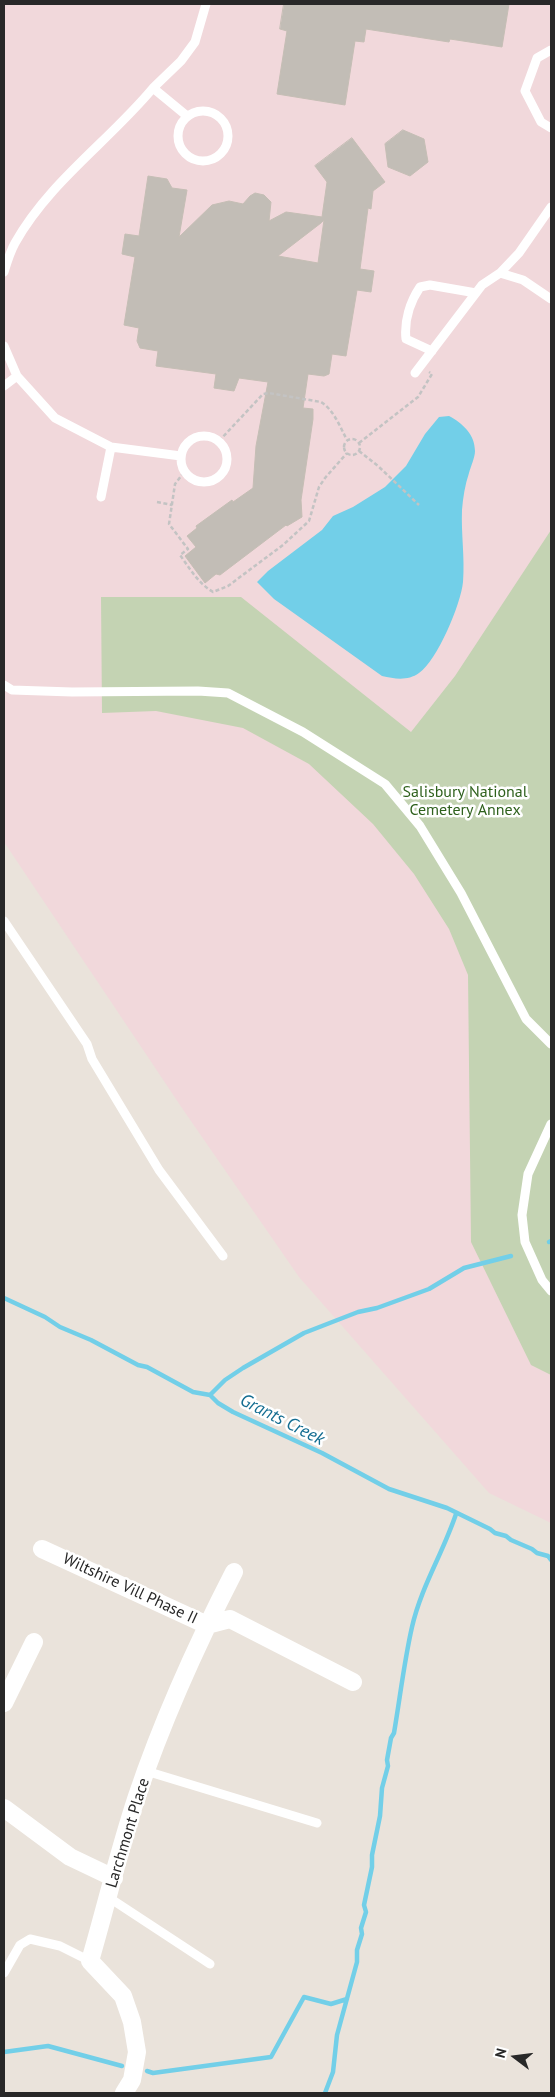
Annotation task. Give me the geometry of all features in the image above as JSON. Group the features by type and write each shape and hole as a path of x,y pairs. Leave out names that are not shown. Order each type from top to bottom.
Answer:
{"street":[{"name":"Wiltshire Vill Phase II","path":"42,1549 207,1625 230,1619 352,1682"},
{"name":"Larchmont Place","path":"90,1961 137,1796 146,1771 172,1704 207,1625 234,1572"},
{"path":"4,1703 34,1642"},
{"path":"4,1808 70,1857 114,1878"},
{"path":"90,1961 123,1996 132,2022 137,2052 132,2080 124,2093"}],"lane":[{"path":"4,272 14,244 42,202 134,111 153,88 181,61 195,42 206,4"},
{"path":"551,50 537,58 525,91 541,122 551,128"},
{"path":"153,88 187,116"},
{"path":"202,111 210,112 223,121 228,137 227,145 217,158 200,162 185,155 180,148 177,139 178,130 187,116 202,111"},
{"path":"418,370 482,285 500,273 518,253 551,207"},
{"path":"500,273 523,280 551,299"},
{"path":"432,351 406,339 405,330 412,299 420,287 430,285 476,293"},
{"path":"4,346 17,376 55,418 111,447 181,456"},
{"path":"4,386 17,376"},
{"path":"208,436 219,441 226,450 228,457 224,472 219,478 204,483 196,482 184,472 181,456 187,443 194,438 208,436"},
{"path":"102,496 111,447"},
{"path":"4,685 12,690 198,691 228,693 303,732 385,784 420,826 461,893 526,1019 551,1044"},
{"path":"4,921 87,1044 92,1059 160,1170 223,1256"},
{"path":"551,1124 528,1174 522,1215 525,1242 542,1280 551,1291"},
{"path":"146,1771 317,1823"},
{"path":"108,1897 210,1964"},
{"path":"4,1973 20,1945 30,1939 60,1946 90,1961"}],"path":[{"path":"359,443 418,397 432,374 418,370"},
{"path":"219,441 263,394 269,393 321,402 326,405 333,413 347,440"},
{"path":"347,440 355,440 359,443"},
{"path":"347,440 344,447 347,453"},
{"path":"359,443 359,451"},
{"path":"347,453 355,454 359,451"},
{"path":"359,451 378,466 418,505"},
{"path":"184,472 175,484 169,524 188,549 180,556 205,587 213,592 228,586 283,545 309,521 319,488 325,478 347,453"},
{"path":"157,502 172,505"}],"shaded area":[{"path":"4,4 551,4 551,1523 489,1493 299,1277 184,1111 4,842"}],"green space":[{"name":"Salisbury National Cemetery Annex","path":"551,530 551,1375 531,1365 471,1242 468,975 449,929 414,874 373,824 309,764 243,728 156,711 102,713 101,597 241,597 411,732 455,676"}],"water":[{"path":"449,416 459,422 470,434 475,451 462,505 463,582 458,604 440,645 426,667 415,676 406,678 382,676 274,599 257,582 268,571 322,530 333,516 353,507 385,487 406,466 425,434 439,417"}],"building":[{"path":"284,4 509,4 502,47 450,39 449,42 366,29 364,42 355,41 345,105 277,94 287,31 280,29"},
{"path":"403,130 424,139 428,162 410,176 388,167 385,144"},
{"path":"352,138 385,182 373,191 371,209 368,208 360,269 374,271 371,292 357,290 346,356 332,354 329,374 324,376 308,374 303,408 313,409 313,419 301,500 302,517 286,525 220,575 216,574 205,583 185,556 196,547 187,536 197,528 196,526 232,500 233,502 253,488 256,446 268,382 239,378 234,391 214,388 216,374 156,366 158,351 140,348 137,341 139,328 124,325 135,257 122,254 125,234 139,236 148,176 167,179 172,188 187,190 179,237 212,205 229,201 243,204 255,193 264,195 271,202 269,221 286,212 322,217 327,182 315,166","holes":["324,220 318,263 278,256"]}],"waterway":[{"path":"210,1395 225,1380 243,1368 304,1333 358,1312 377,1308 429,1289 464,1268 511,1256"},
{"name":"Grants Creek","path":"4,1298 138,1365 147,1367 193,1392 210,1395 218,1403 233,1412 322,1453 389,1489 447,1508 537,1553 548,1556 551,1560"},
{"path":"325,2093 333,2072 337,2035 357,1962 357,1950 366,1912 364,1905 380,1816 382,1788 388,1766 387,1760 391,1738 394,1733 412,1627 426,1584 456,1514"},
{"path":"147,2071 153,2073 271,2057 304,1997 331,2004 347,1999"},
{"path":"4,2052 48,2046 122,2066"}]}
